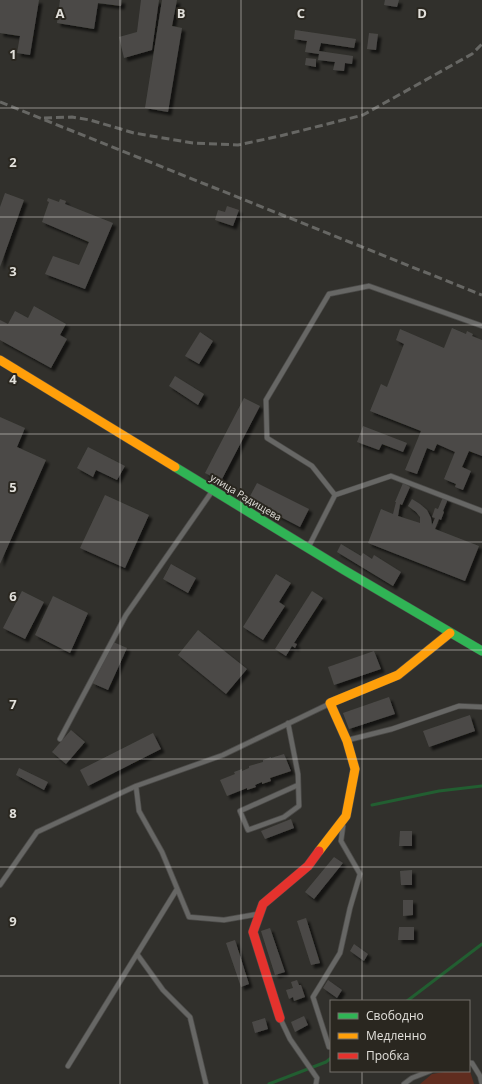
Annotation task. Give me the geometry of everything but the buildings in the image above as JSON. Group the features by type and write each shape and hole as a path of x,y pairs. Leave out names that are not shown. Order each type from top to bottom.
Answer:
{"street":[{"name":"улица Радищева","path":"0,360 80,407 308,548 482,651"},
{"path":"280,1018 253,932 263,904 308,866 346,816 355,769 347,741 330,703 398,675 450,633"}],"lane":[{"path":"335,495 312,466 267,438 266,400 329,294 369,286 482,326"},
{"path":"308,548 335,495 391,476 482,511"},
{"path":"60,739 126,614 213,490"},
{"path":"0,885 37,832 136,786 223,755 330,703"},
{"path":"347,741 392,729 459,706 482,707"},
{"path":"288,724 298,774 299,806 284,817 248,830 240,811 298,785"},
{"path":"136,786 139,811 162,852 189,917 224,920 260,914"},
{"path":"329,1048 313,997 340,953 350,908 360,874 341,841 343,820"},
{"path":"68,1066 177,888"},
{"path":"137,954 164,990 190,1017 206,1084"},
{"path":"280,1018 290,1039 317,1078 316,1084"},
{"path":"470,1063 472,1063 480,1076 482,1084"},
{"path":"404,1084 412,1078 427,1072"}],"shaded area":[{"path":"470,1071 474,1084 420,1084 432,1074"}],"waterway":[{"path":"372,805 439,791 482,786"},
{"path":"408,1000 482,944"},
{"path":"269,1084 326,1062 330,1059"}],"railway":[{"path":"44,118 72,117 90,120 134,133 193,143 238,145 363,115 472,54 482,44"},
{"path":"0,102 482,295"}],"traffic: fast":[{"path":"175,467 344,570 482,651"}],"traffic: slow":[{"path":"0,360 175,467"},
{"path":"319,851 346,816 355,769 347,741 330,703 398,675 450,633"}],"traffic: jam":[{"path":"280,1018 253,932 263,904 308,866 319,851"}]}
